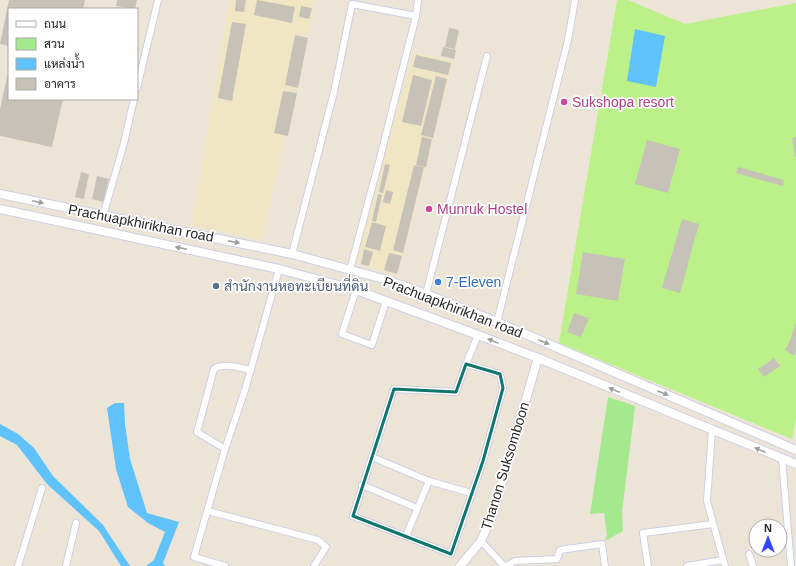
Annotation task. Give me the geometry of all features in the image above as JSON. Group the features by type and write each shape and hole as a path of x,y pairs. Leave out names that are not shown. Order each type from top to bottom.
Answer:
{"main road":[{"name":"Prachuapkhirikhan road","path":"0,194 292,254 350,270 426,294 497,322 796,450"},
{"name":"Prachuapkhirikhan road","path":"0,209 279,269 356,290 538,358 796,464"},
{"name":"Thanon Suksomboon","path":"460,566 481,541 492,516 538,358"}],"street":[{"path":"138,84 158,0"},
{"path":"350,270 416,16 418,0"},
{"path":"497,322 568,40 575,0"},
{"path":"292,254 334,92 352,4 416,16"},
{"path":"426,294 488,56"},
{"path":"103,216 124,143 134,100"},
{"path":"224,566 194,558 251,370 279,269"},
{"path":"356,290 342,334 372,345 386,301"},
{"path":"466,364 500,374 503,388 483,461 451,554 353,516 394,389 456,392 466,364 478,335"},
{"path":"226,449 197,432 214,369 219,366 225,366 251,370"},
{"path":"687,566 724,563 707,501 712,430"},
{"path":"372,458 429,481 471,493"},
{"path":"782,459 791,566"},
{"path":"406,536 429,481"},
{"path":"362,485 417,508"},
{"path":"18,566 42,488"},
{"path":"208,511 318,540 326,547 314,566"},
{"path":"66,566 76,523"},
{"path":"648,566 643,533 713,524"},
{"path":"481,541 506,566 515,561 557,559"},
{"path":"558,566 557,559 560,550 602,544 605,566"}],"highlighted area":[{"path":"466,364 500,374 503,388 483,461 451,554 353,516 394,389 456,392"}],"shaded area":[{"path":"229,0 315,0 262,240 192,225"},
{"path":"413,52 453,61 397,276 356,262"}],"green space":[{"path":"617,0 628,0 685,24 796,3 796,419 792,439 559,343"},
{"path":"608,397 635,406 622,512 623,531 605,541 607,535 604,513 590,514"}],"water":[{"path":"635,29 665,36 656,87 627,81"},
{"path":"115,403 124,403 125,424 130,459 147,513 179,522 163,563 165,566 146,566 154,560 165,532 148,523 128,507 116,469 107,408"},
{"path":"0,424 18,434 34,448 53,476 103,525 130,566 121,566 99,531 47,484 17,445 0,436"}],"building":[{"path":"9,0 85,0 83,8 8,8 8,46 0,44"},
{"path":"117,0 137,0 135,8 116,6"},
{"path":"236,0 246,0 244,12 235,11"},
{"path":"257,0 295,7 292,23 254,15"},
{"path":"301,6 312,8 309,19 299,17"},
{"path":"232,22 246,24 232,101 218,98"},
{"path":"449,28 459,30 455,49 445,47"},
{"path":"295,35 308,38 298,88 285,85"},
{"path":"443,47 456,50 454,59 441,56"},
{"path":"416,55 451,63 448,75 413,67"},
{"path":"8,72 8,100 63,100 52,147 0,136 0,109"},
{"path":"413,75 432,80 421,126 402,122"},
{"path":"436,76 447,79 433,138 421,135"},
{"path":"283,91 297,93 288,136 274,133"},
{"path":"422,137 432,139 426,167 416,165"},
{"path":"796,137 796,157 795,157 792,138"},
{"path":"647,140 680,149 668,193 635,184"},
{"path":"385,164 390,165 383,193 379,192"},
{"path":"414,165 424,167 403,253 393,250"},
{"path":"738,167 784,180 783,186 736,173"},
{"path":"81,172 89,174 84,199 75,197"},
{"path":"97,176 109,179 103,202 92,199"},
{"path":"386,190 393,192 390,204 383,202"},
{"path":"378,194 382,195 376,222 372,221"},
{"path":"682,219 699,224 680,293 662,288"},
{"path":"372,222 386,226 380,251 365,247"},
{"path":"364,249 373,252 369,266 361,264"},
{"path":"583,252 625,259 618,301 576,294"},
{"path":"389,253 402,256 397,274 384,270"},
{"path":"574,313 589,318 581,337 567,332"},
{"path":"796,322 796,352 794,356 785,350"},
{"path":"774,358 780,366 764,377 758,369"}],"place":[{"name":"Sukshopa resort","path":"564,102"},
{"name":"Munruk Hostel","path":"429,209"},
{"name":"7-Eleven","path":"438,282"},
{"name":"สำนักงานหอทะเบียนที่ดิน","path":"216,286"}]}
